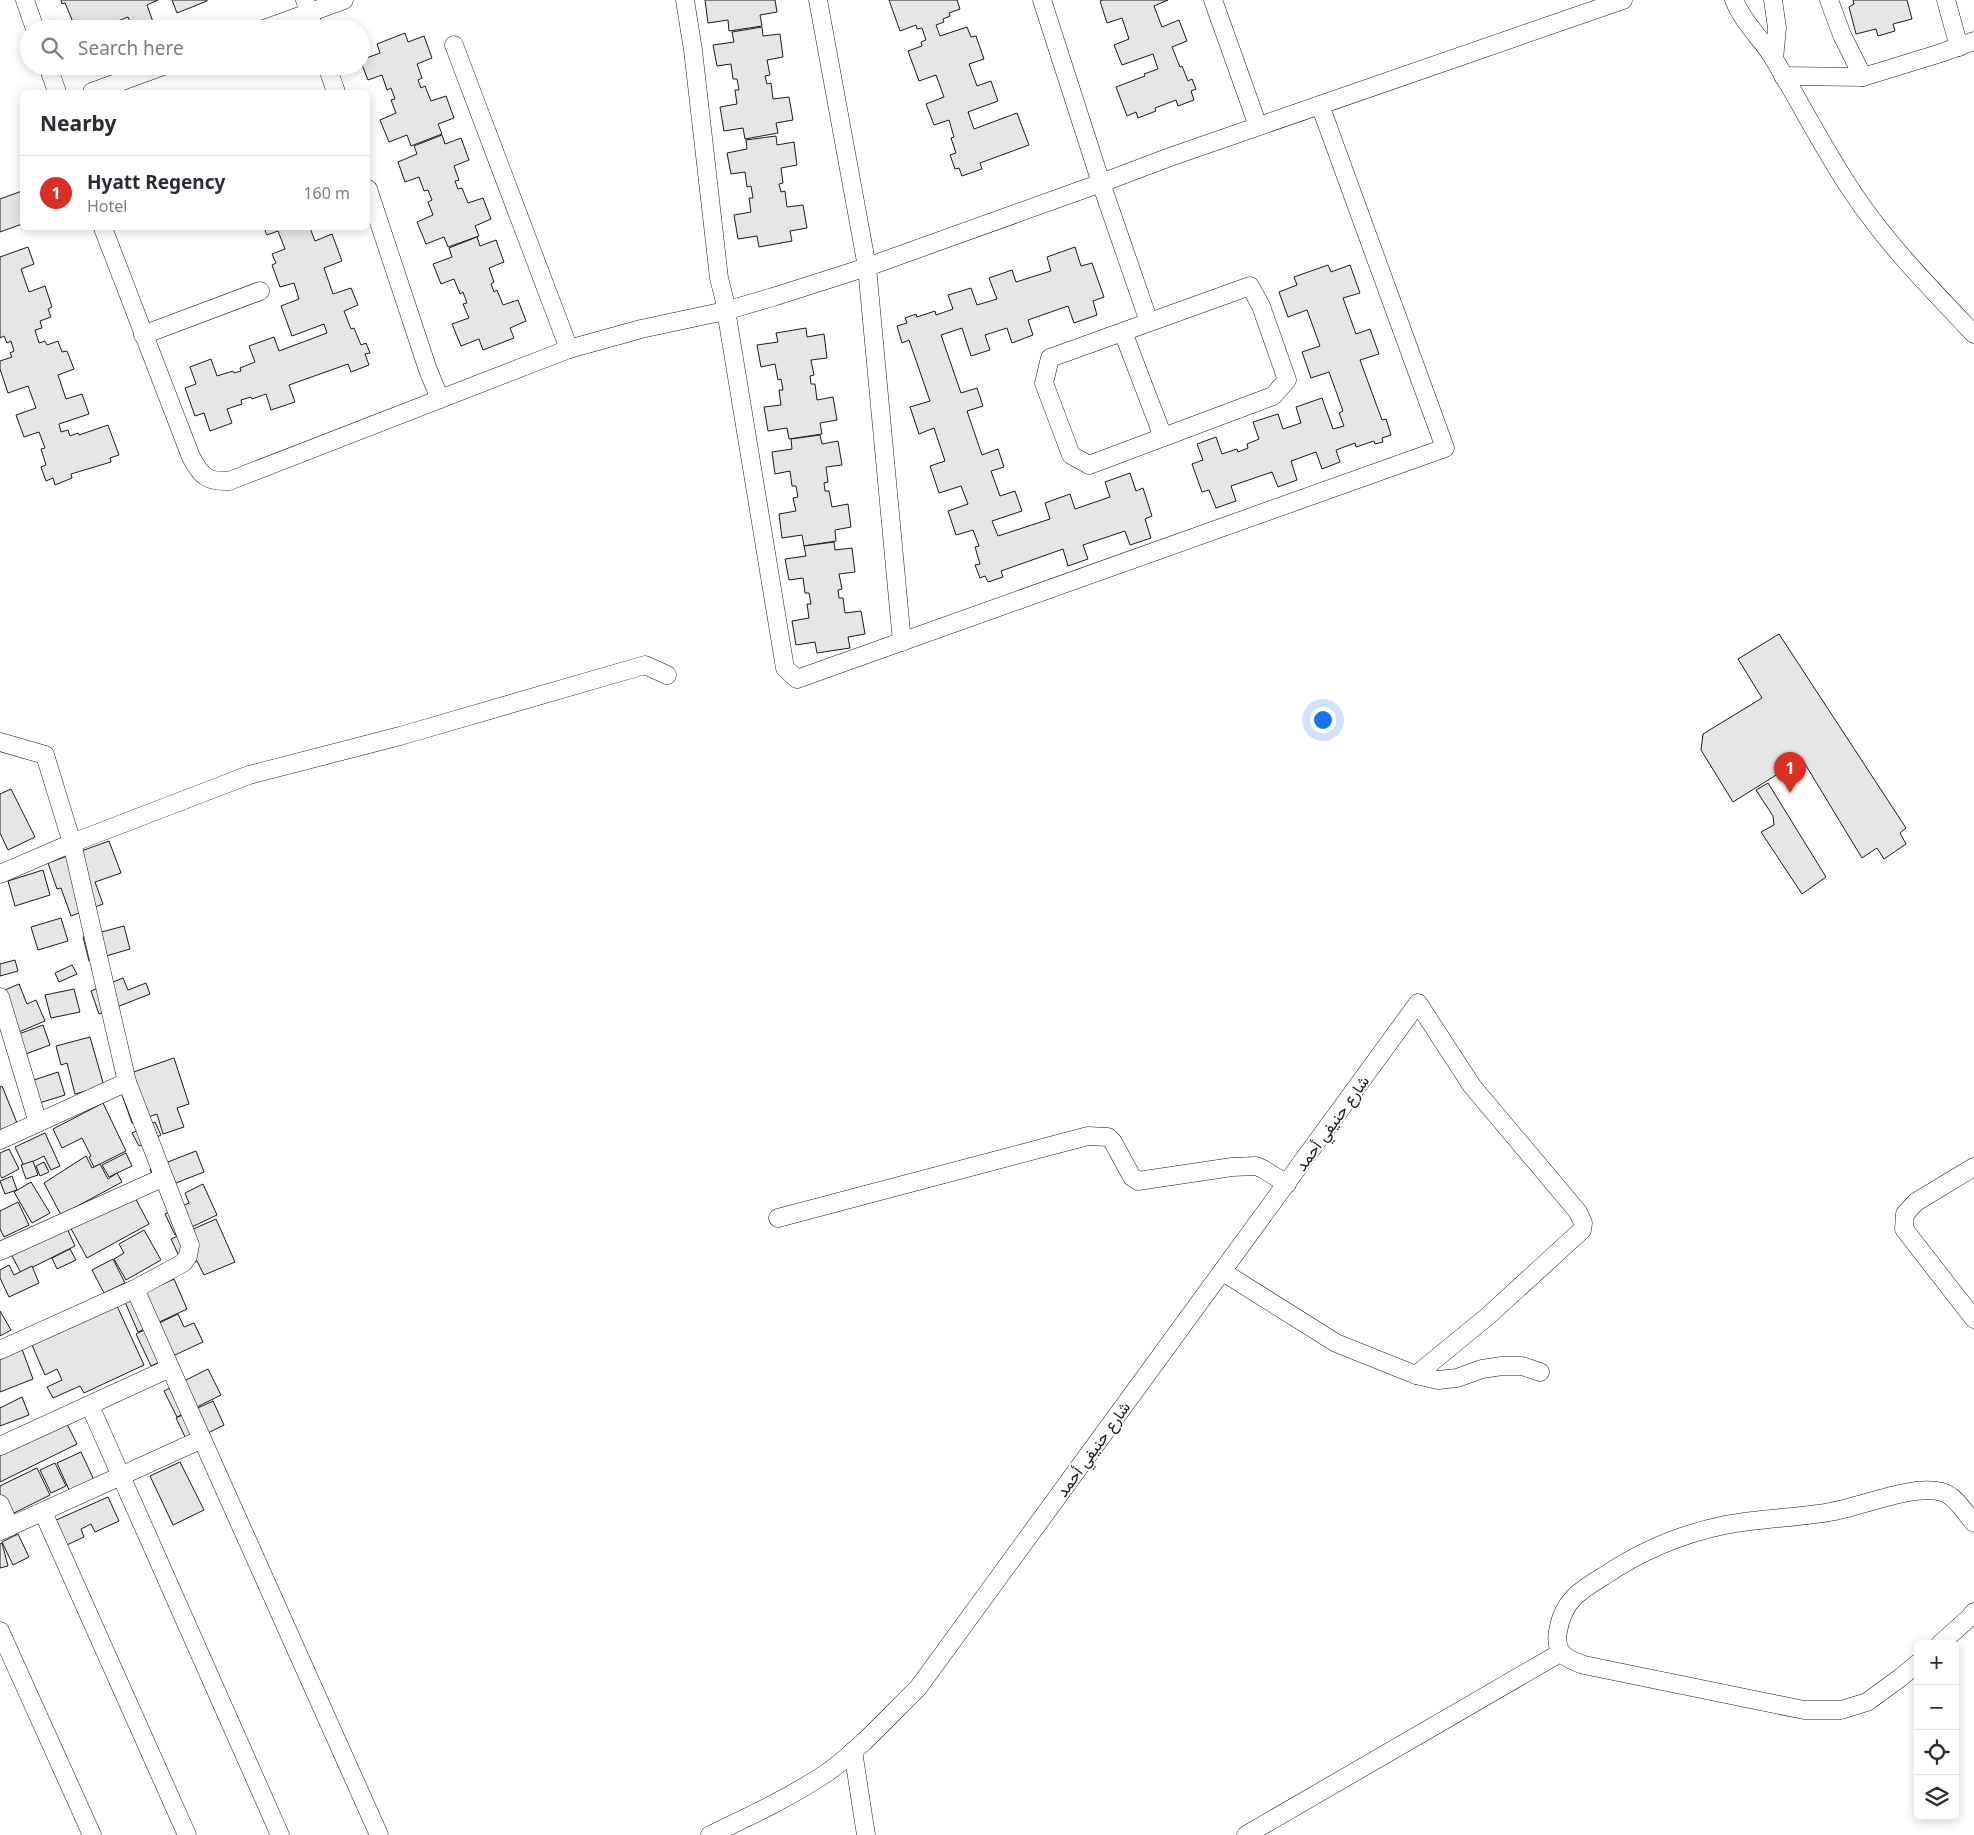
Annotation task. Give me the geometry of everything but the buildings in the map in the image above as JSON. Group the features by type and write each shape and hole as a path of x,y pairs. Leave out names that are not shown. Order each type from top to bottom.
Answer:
{"street":[{"path":"25,0 32,20"},
{"path":"291,20 344,0"},
{"path":"685,0 693,50 718,278 784,668 797,679 1445,448 1320,105"},
{"path":"818,0 867,267 902,642"},
{"path":"1042,0 1101,184 1149,322"},
{"path":"1213,0 1258,126"},
{"path":"104,230 191,457 198,470 207,478 217,482 229,481 569,349 641,329 725,311 867,267 1258,126 1623,0"},
{"path":"1734,0 1740,14 1774,59 1830,157 1874,223 1974,334"},
{"path":"1773,0 1776,28 1774,59"},
{"path":"1829,0 1842,35 1863,77"},
{"path":"1783,76 1863,77 1967,44 1946,0"},
{"path":"454,46 569,349"},
{"path":"51,75 56,90"},
{"path":"97,90 138,75"},
{"path":"330,75 335,90"},
{"path":"370,195 428,370 440,399"},
{"path":"1250,286 1261,306 1287,380 1273,396 1089,465 1071,455 1044,383 1050,358 1149,322 1250,286"},
{"path":"143,335 260,291"},
{"path":"1123,332 1163,437"},
{"path":"0,874 72,843 249,774 400,736 645,665 667,675"},
{"path":"0,742 45,755 72,843 127,1082 162,1178 190,1245 188,1256 183,1263 135,1289 0,1350"},
{"path":"0,996 4,1028 38,1123"},
{"name":"شارع حنيفي أحمد","path":"710,1835 771,1805 828,1772 853,1751 918,1688 1418,1003 1472,1086 1578,1212 1583,1224 1582,1230 1495,1309 1416,1375"},
{"path":"0,1140 127,1082"},
{"path":"778,1218 1093,1136 1108,1137 1113,1142 1132,1178 1138,1181 1232,1167 1256,1166 1264,1168 1287,1184"},
{"path":"1974,1167 1916,1202 1905,1214 1904,1229 1974,1319"},
{"path":"0,1251 162,1178"},
{"path":"1223,1272 1336,1343 1416,1375 1438,1380 1457,1378 1482,1369 1502,1366 1522,1366 1540,1372"},
{"path":"135,1289 379,1835"},
{"path":"0,1446 170,1368"},
{"path":"90,1406 280,1835"},
{"path":"0,1504 5,1529 202,1439"},
{"path":"1914,1666 1867,1702 1841,1710 1804,1710 1570,1661 1560,1653 1556,1639 1565,1608 1578,1592 1632,1557 1679,1537 1726,1525 1831,1512 1905,1493 1928,1491 1949,1494 1974,1523"},
{"path":"43,1512 187,1835"},
{"path":"1944,1640 1974,1612"},
{"path":"0,1631 92,1835"},
{"path":"1246,1835 1560,1653"},
{"path":"853,1751 866,1835"}],"place":[{"name":"Hyatt Regency","path":"1790,793"}]}
